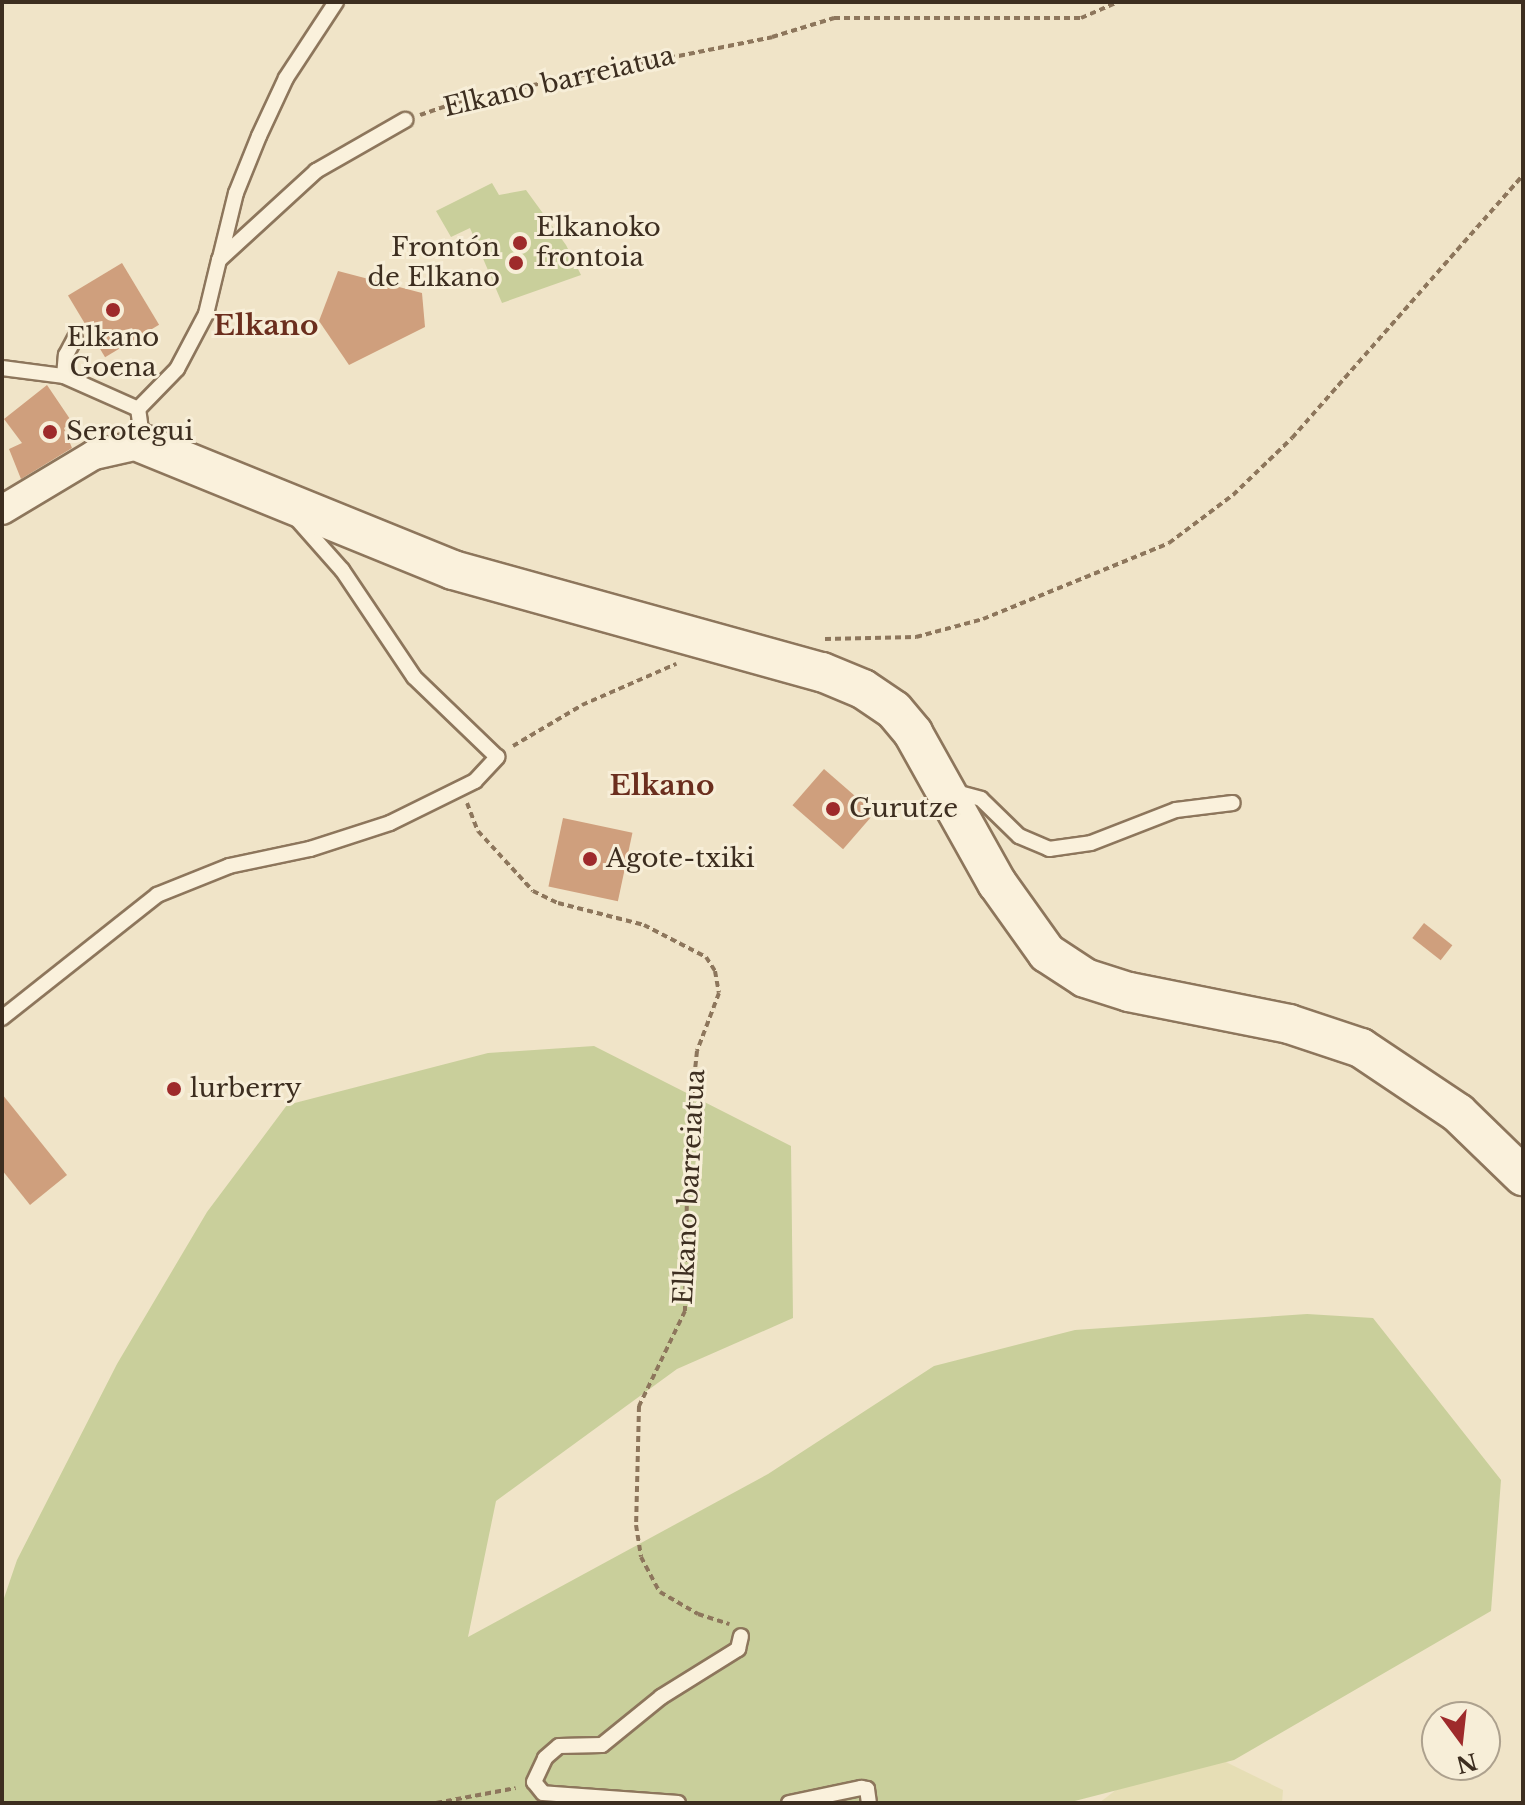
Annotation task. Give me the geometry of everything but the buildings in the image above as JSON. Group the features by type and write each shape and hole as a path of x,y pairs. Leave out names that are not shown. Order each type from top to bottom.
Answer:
{"street":[{"path":"2,510 140,426 276,498 453,570 822,672 863,689 894,710 913,733 1017,915 1059,961 1085,978 1129,992 1289,1024 1361,1048 1417,1080 1458,1113 1523,1176"}],"lane":[{"path":"2,368 64,376 140,426 177,369 206,314 236,193 266,121 286,78 336,2"},
{"path":"219,260 316,171 405,120"},
{"path":"64,376 66,355 75,338"},
{"path":"2,1018 127,913 170,888 229,866 359,834 462,789 497,757 414,677 342,570 276,498"},
{"path":"948,791 981,799 1019,836 1049,849 1091,843 1176,810 1233,803"},
{"path":"678,1803 543,1793 535,1777 545,1758 559,1746 602,1745 661,1697 738,1649 741,1636"},
{"path":"789,1803 861,1788 867,1789 869,1803"}],"path":[{"name":"Elkano barreiatua","path":"405,120 473,97 772,37 834,18 970,14 1070,18 1118,2"},
{"path":"819,639 916,637 983,619 1169,543 1233,495 1292,438 1523,175"},
{"path":"497,757 582,705 687,659"},
{"name":"Elkano barreiatua","path":"462,789 478,831 527,886 558,903 644,925 706,957 715,971 719,993 697,1051 688,1136 685,1311 639,1406 636,1525 641,1557 660,1592 698,1614 737,1628 741,1636"},
{"path":"436,1803 507,1793 535,1777"}],"shaded area":[{"path":"1181,1740 1283,1790 1282,1803 1099,1803"}],"green space":[{"name":"Elkanoko frontoia","path":"492,183 499,195 526,190 566,245 581,275 502,303 470,228 451,237 436,211"},
{"path":"594,1046 791,1146 793,1318 677,1369 496,1501 468,1637 768,1474 934,1366 1075,1330 1307,1314 1373,1318 1501,1480 1491,1611 1234,1760 1067,1803 2,1803 2,1604 17,1560 117,1364 207,1212 287,1105 488,1053"}],"place":[{"name":"Elkanoko frontoia","path":"520,243"},
{"name":"Frontón de Elkano","path":"516,263"},
{"name":"Elkano Goena","path":"113,310"},
{"name":"Serotegui","path":"50,432"},
{"name":"Gurutze","path":"833,809"},
{"name":"Agote-txiki","path":"590,859"},
{"name":"lurberry","path":"174,1089"}],"district":[{"name":"Elkano","path":"266,326"},
{"name":"Elkano","path":"662,786"}]}
